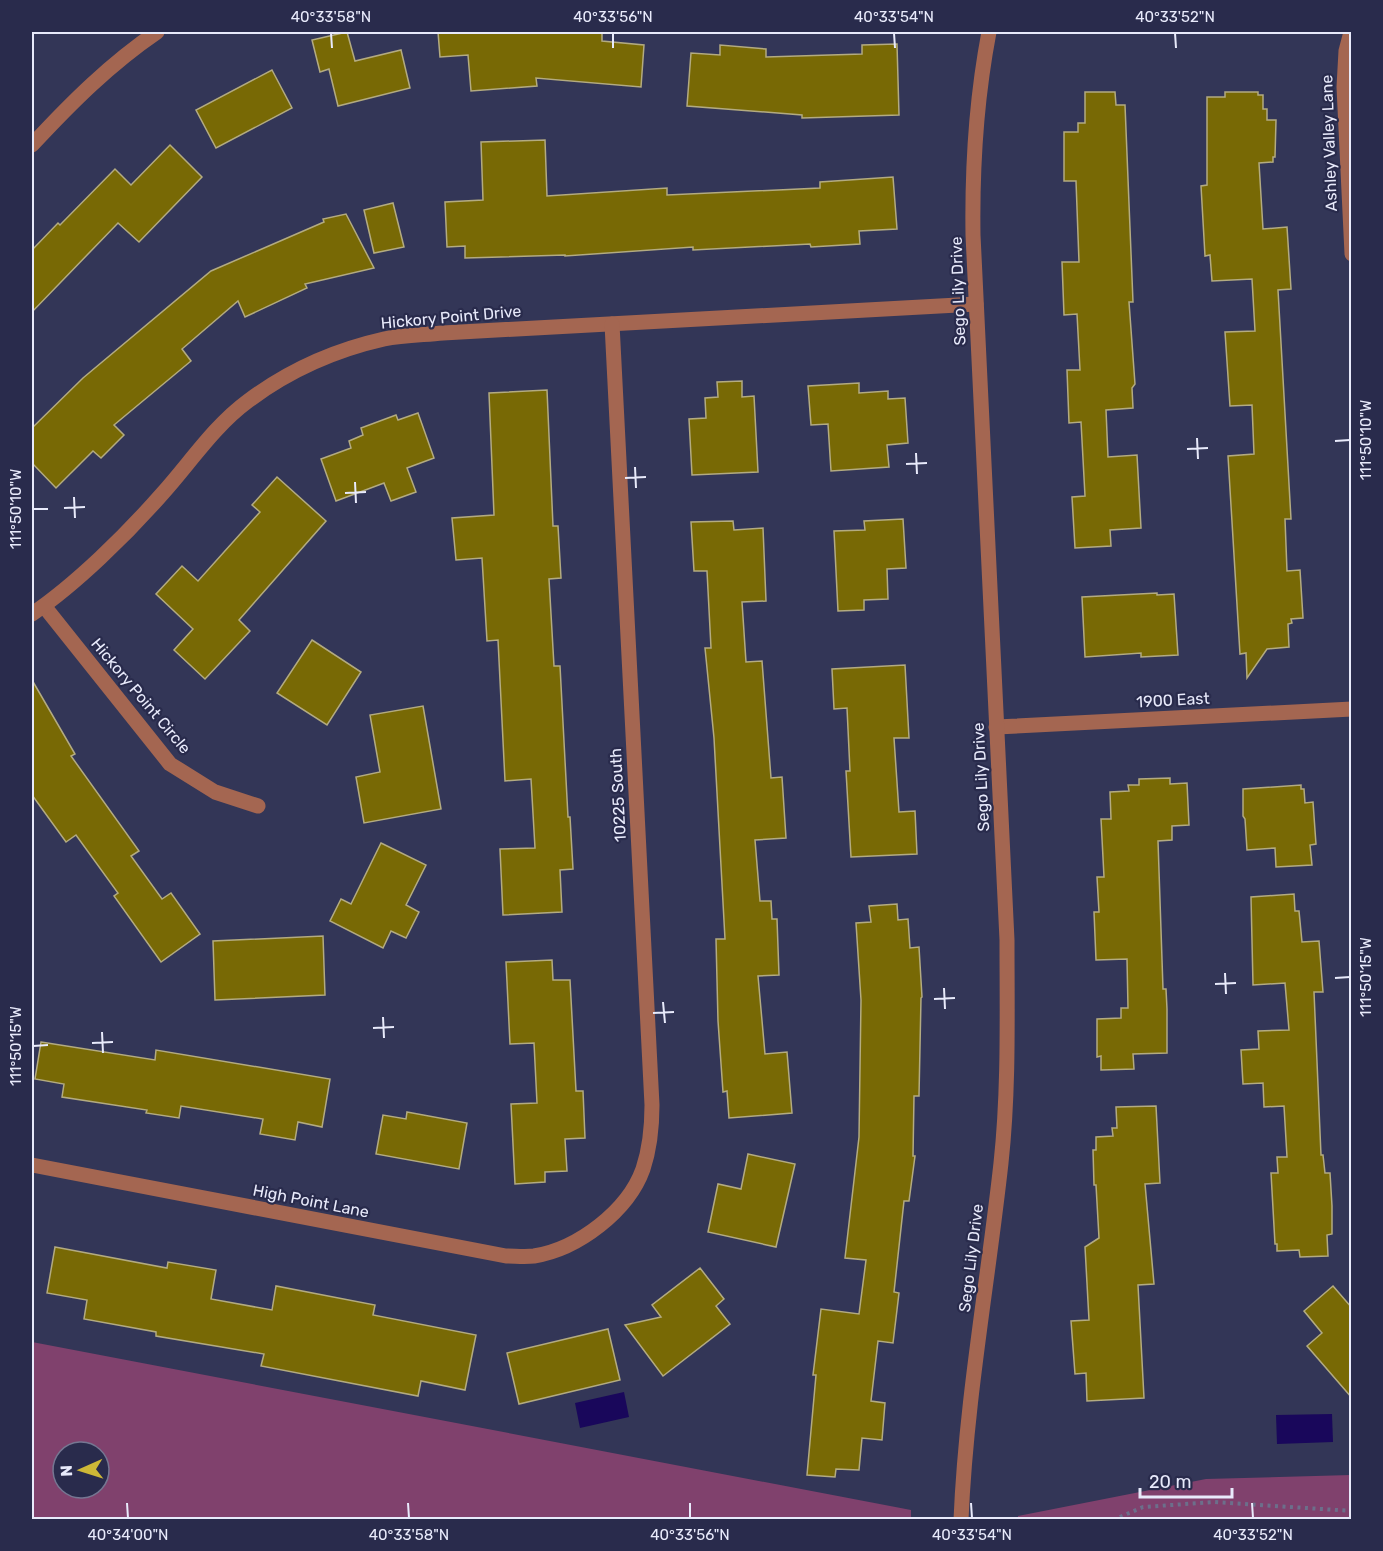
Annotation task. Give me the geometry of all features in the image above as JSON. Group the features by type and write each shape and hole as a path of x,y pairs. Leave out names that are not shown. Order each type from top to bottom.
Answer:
{"street":[{"path":"32,145 79,95 128,51 158,32"},
{"name":"Sego Lily Drive","path":"961,1520 972,1380 1001,1161 1007,1051 1007,940 976,304 972,168 978,101 989,32"},
{"name":"Ashley Valley Lane","path":"1351,32 1346,51 1344,87 1352,254"},
{"name":"Hickory Point Drive","path":"38,610 106,552 161,495 212,434 247,402 287,376 333,354 385,339 443,333 976,304"},
{"name":"10225 South","path":"582,1238 606,1221 619,1206 642,1171 651,1139 652,1105 612,324"},
{"name":"Hickory Point Circle","path":"38,610 171,764 214,792 258,806"},
{"name":"1900 East","path":"996,727 1352,709"},
{"name":"High Point Lane","path":"32,1165 506,1256 534,1256 559,1249 582,1238"}],"path":[{"path":"1113,1520 1143,1507 1215,1502 1352,1511"}],"shaded area":[{"path":"32,1342 911,1510 911,1519 32,1519"},
{"path":"624,1392 629,1417 580,1428 575,1403"},
{"path":"1332,1414 1333,1442 1277,1444 1276,1415"},
{"path":"1351,1475 1351,1519 1018,1519 1018,1516 1206,1479"}],"building":[{"path":"347,32 355,61 401,50 410,88 338,106 329,69 320,72 312,40"},
{"path":"438,32 602,32 602,41 644,45 641,87 536,78 537,86 471,91 468,55 440,57"},
{"path":"897,44 899,115 802,118 802,115 687,106 691,53 720,55 720,45 766,49 766,57 862,54 862,45"},
{"path":"272,70 292,108 216,148 196,110"},
{"path":"1085,92 1115,92 1116,105 1125,105 1133,302 1129,302 1135,384 1132,388 1133,408 1106,410 1108,457 1137,455 1141,528 1110,530 1111,546 1075,548 1072,497 1085,496 1081,422 1069,423 1067,370 1080,370 1077,314 1064,315 1062,262 1079,262 1076,181 1064,181 1064,132 1078,132 1078,123 1085,123"},
{"path":"1225,92 1258,92 1258,95 1263,95 1263,109 1267,109 1267,120 1276,120 1275,157 1273,157 1273,162 1259,163 1263,229 1287,227 1291,289 1278,290 1291,519 1285,519 1287,571 1300,570 1303,618 1291,619 1292,623 1288,624 1289,647 1267,649 1247,678 1246,653 1240,654 1228,456 1254,454 1252,405 1230,406 1225,332 1255,331 1252,279 1212,281 1210,255 1205,256 1201,186 1207,185 1207,97 1225,97"},
{"path":"545,140 547,196 667,188 667,195 820,188 820,182 893,177 897,229 859,231 860,244 811,247 810,244 693,250 693,247 565,256 465,258 465,246 447,247 445,202 483,200 481,142"},
{"path":"170,145 202,177 139,242 118,223 32,312 32,250 115,169 131,185"},
{"path":"393,203 404,247 374,253 364,210"},
{"path":"346,214 374,268 305,284 307,288 245,317 238,301 182,349 191,361 114,425 124,435 101,458 93,451 56,488 32,463 32,428 83,378 211,271 324,222 323,219"},
{"path":"742,381 742,397 754,396 758,472 692,475 689,419 706,418 705,398 718,397 717,382"},
{"path":"859,383 859,393 888,391 888,399 905,398 908,443 887,445 889,467 831,471 828,424 811,425 808,386"},
{"path":"547,390 553,526 558,526 561,578 549,579 554,666 560,666 573,869 560,870 562,912 503,915 500,849 535,848 531,779 505,781 498,640 487,641 482,558 456,560 452,518 494,515 489,393"},
{"path":"418,413 434,458 407,468 416,492 391,501 384,483 336,501 321,459 351,448 349,441 363,435 361,428 396,415 398,420"},
{"path":"277,477 326,521 239,620 250,631 205,679 174,650 193,629 156,594 182,566 198,581 260,512 252,505"},
{"path":"903,519 906,568 887,569 888,599 864,600 864,610 838,611 834,531 865,530 864,521"},
{"path":"733,521 734,530 763,528 766,601 742,602 746,662 762,661 771,778 782,777 786,838 755,840 760,901 771,901 772,919 777,919 779,975 758,976 765,1054 787,1052 792,1113 729,1118 727,1091 723,1092 718,1021 716,939 725,939 714,738 705,648 711,648 707,571 694,571 691,522"},
{"path":"1157,593 1157,595 1174,594 1178,655 1141,657 1141,653 1085,657 1082,597"},
{"path":"312,640 361,672 327,725 277,693"},
{"path":"905,665 909,738 894,738 899,812 915,811 917,854 851,857 846,771 850,771 847,708 834,709 832,669"},
{"path":"32,680 75,754 71,756 139,851 131,856 162,899 171,893 200,934 161,962 114,896 118,893 76,835 66,842 32,795"},
{"path":"423,706 441,809 364,823 356,777 380,772 370,715"},
{"path":"1170,778 1170,784 1187,783 1189,825 1172,826 1172,840 1158,841 1163,989 1166,989 1167,1009 1167,1053 1133,1054 1134,1069 1101,1070 1101,1056 1097,1057 1097,1019 1121,1018 1121,1008 1128,1008 1127,959 1096,960 1094,912 1099,912 1097,877 1104,877 1101,819 1111,819 1110,792 1129,791 1128,785 1139,785 1139,779"},
{"path":"1301,785 1301,789 1304,789 1305,803 1313,802 1316,844 1310,845 1312,865 1276,867 1275,848 1247,850 1243,789"},
{"path":"381,843 426,865 406,905 419,912 406,938 391,931 383,948 330,921 341,899 351,904"},
{"path":"1294,894 1295,911 1299,911 1302,942 1319,941 1323,992 1314,992 1321,1155 1323,1155 1325,1173 1330,1173 1332,1206 1332,1234 1327,1235 1328,1256 1300,1257 1299,1250 1277,1251 1271,1173 1278,1173 1277,1157 1287,1157 1284,1106 1264,1107 1263,1083 1243,1084 1241,1050 1259,1049 1258,1031 1289,1030 1285,983 1253,985 1251,897"},
{"path":"897,904 898,920 908,919 910,948 919,947 922,997 919,1096 914,1096 913,1156 915,1156 909,1201 904,1201 894,1292 899,1293 893,1343 878,1341 871,1401 885,1403 882,1440 862,1438 859,1470 836,1469 835,1477 807,1475 816,1375 813,1375 821,1309 859,1314 866,1260 845,1258 859,1137 861,1000 856,923 871,922 869,906"},
{"path":"323,936 325,995 215,1000 213,941"},
{"path":"552,960 553,980 570,980 576,1091 583,1091 585,1138 565,1139 567,1171 545,1172 545,1182 515,1184 511,1104 537,1103 534,1043 510,1044 506,962"},
{"path":"41,1042 155,1060 156,1050 330,1079 322,1127 298,1122 295,1140 260,1134 263,1119 181,1106 179,1118 146,1113 147,1110 62,1097 64,1084 35,1079"},
{"path":"1156,1106 1160,1183 1145,1184 1154,1284 1138,1285 1144,1398 1087,1401 1086,1373 1075,1374 1071,1321 1089,1320 1085,1247 1099,1238 1096,1185 1094,1185 1093,1150 1096,1150 1096,1137 1113,1136 1112,1128 1117,1128 1116,1107"},
{"path":"407,1112 467,1123 459,1169 376,1154 383,1115 406,1119"},
{"path":"748,1154 795,1164 776,1247 708,1232 718,1184 741,1189"},
{"path":"55,1247 167,1268 168,1262 216,1270 211,1299 272,1310 276,1286 375,1305 373,1315 476,1335 465,1390 421,1381 418,1396 261,1366 264,1354 156,1336 156,1332 84,1319 87,1300 47,1293"},
{"path":"700,1268 724,1299 716,1306 730,1324 663,1376 625,1325 661,1317 652,1305"},
{"path":"1333,1286 1352,1308 1352,1398 1307,1346 1322,1333 1304,1311"},
{"path":"608,1329 620,1380 519,1404 507,1353"}]}
